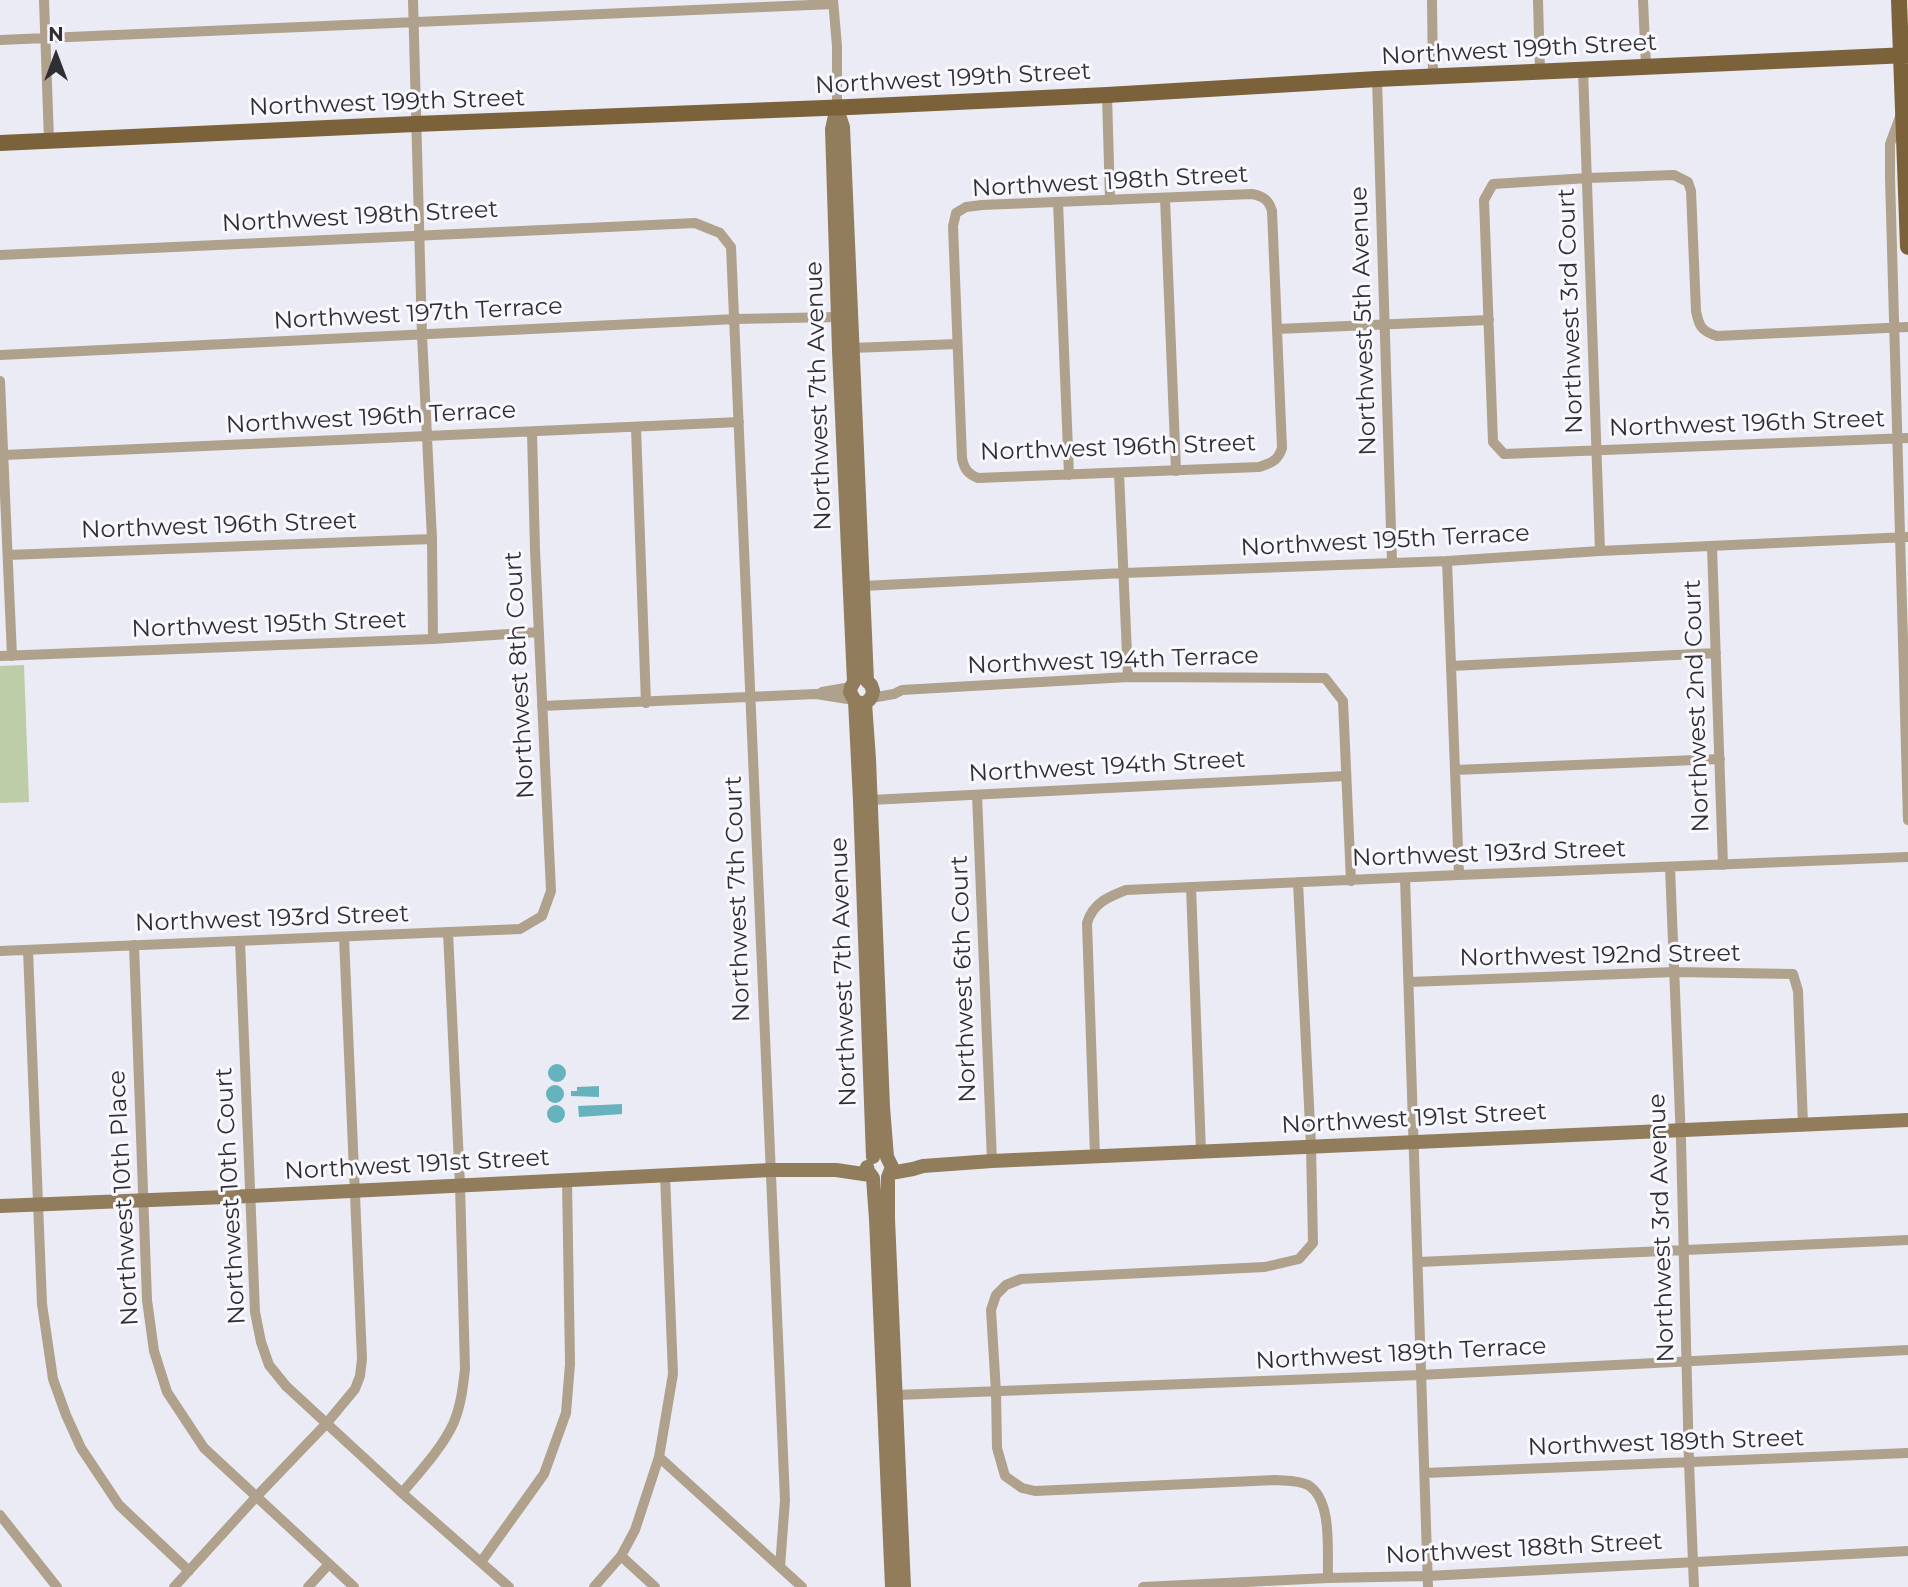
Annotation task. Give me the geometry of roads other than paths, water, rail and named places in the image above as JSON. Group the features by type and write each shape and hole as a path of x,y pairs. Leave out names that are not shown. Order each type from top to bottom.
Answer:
{"main road":[{"path":"1899,0 1904,55 1902,111 1908,247"},
{"name":"Northwest 199th Street","path":"0,143 1107,95 1433,76 1904,55"}],"street":[{"path":"44,0 49,140"},
{"path":"413,0 422,335 432,539 433,639"},
{"path":"1432,0 1433,76"},
{"path":"1538,0 1541,71"},
{"path":"1643,0 1646,67"},
{"path":"0,40 833,2"},
{"name":"Northwest 7th Avenue","path":"833,2 837,46 837,107 832,129 838,317 861,692 871,800 883,1107 880,1309 892,1587"},
{"name":"Northwest 3rd Court","path":"1583,69 1600,551"},
{"name":"Northwest 5th Avenue","path":"1377,79 1392,562"},
{"path":"1107,95 1110,200"},
{"name":"Northwest 7th Avenue","path":"837,107 843,127 863,586 860,801 880,1168 888,1219 904,1587"},
{"path":"1902,111 1890,144 1894,327 1902,439 1908,820"},
{"path":"1277,329 1489,320 1484,200 1493,184 1674,175 1688,182 1691,191 1696,311 1699,324 1706,333 1717,336 1908,327"},
{"name":"Northwest 198th Street","path":"957,344 953,226 956,213 966,207 982,205 1260,195 1266,199 1272,211 1277,329"},
{"path":"1165,198 1176,471"},
{"path":"1058,202 1069,475"},
{"name":"Northwest 198th Street","path":"0,255 695,223 720,233"},
{"name":"Northwest 7th Court","path":"720,233 732,247 736,319 785,1500 780,1567"},
{"name":"Northwest 197th Terrace","path":"0,355 736,319 838,317"},
{"name":"Northwest 196th Street","path":"1489,320 1493,442 1504,454 1902,439"},
{"name":"Northwest 196th Street","path":"957,344 961,458 965,470 971,475 978,478 1176,471 1259,467 1273,463 1280,456 1282,448 1277,329"},
{"path":"852,348 957,344"},
{"path":"0,381 12,656"},
{"name":"Northwest 196th Terrace","path":"4,455 740,422"},
{"path":"636,428 646,703"},
{"name":"Northwest 8th Court","path":"532,432 551,891 542,916"},
{"path":"1119,473 1128,677"},
{"name":"Northwest 195th Terrace","path":"863,586 1447,561 1904,537"},
{"name":"Northwest 196th Street","path":"8,555 432,539"},
{"name":"Northwest 2nd Court","path":"1712,547 1723,865"},
{"path":"1447,561 1459,874"},
{"name":"Northwest 195th Street","path":"0,656 433,639 539,632"},
{"path":"1451,666 1716,653"},
{"name":"Northwest 194th Terrace","path":"543,707 861,692 894,694 902,690 1128,677 1325,678 1343,701 1346,776"},
{"path":"1455,770 1720,759"},
{"path":"1346,776 1351,881"},
{"name":"Northwest 194th Street","path":"871,800 1346,776"},
{"name":"Northwest 6th Court","path":"977,795 992,1161"},
{"name":"Northwest 193rd Street","path":"1095,1156 1087,923 1090,913 1104,898 1126,890 1908,857"},
{"name":"Northwest 3rd Avenue","path":"1670,867 1681,1130 1694,1587"},
{"path":"1405,878 1428,1582"},
{"path":"1298,882 1313,1243 1299,1259 1265,1267 1021,1279 1006,1285 996,1295 991,1310 997,1448 1005,1476 1022,1488 1035,1491 1275,1480 1299,1482 1316,1492 1325,1510 1328,1578"},
{"path":"1191,887 1201,1151"},
{"name":"Northwest 193rd Street","path":"0,951 520,929 542,916"},
{"path":"402,1493 428,1463 453,1424 462,1397 465,1369 460,1185 448,932"},
{"path":"174,1587 326,1424 355,1389 360,1376 362,1359 356,1190 344,937"},
{"name":"Northwest 10th Court","path":"240,941 255,1312 269,1365 286,1386 326,1424 509,1587"},
{"name":"Northwest 10th Place","path":"134,945 147,1300 154,1352 167,1392 204,1448 354,1587"},
{"path":"27,950 42,1304 53,1379 81,1448 119,1505 189,1571"},
{"name":"Northwest 192nd Street","path":"1409,982 1675,972 1793,974 1798,991 1803,1125"},
{"name":"Northwest 191st Street","path":"0,1206 1908,1120"},
{"path":"594,1587 621,1556 635,1530 659,1457 673,1374 665,1175"},
{"path":"481,1562 544,1474 566,1413 570,1364 567,1180"},
{"path":"1419,1262 1908,1240"},
{"name":"Northwest 189th Terrace","path":"896,1395 1420,1375 1908,1350"},
{"name":"Northwest 189th Street","path":"1425,1473 1908,1453"},
{"path":"659,1457 802,1587"},
{"path":"0,1515 57,1587"},
{"name":"Northwest 188th Street","path":"1143,1587 1328,1578 1428,1582 1692,1562 1908,1551"},
{"path":"621,1556 655,1587"},
{"path":"308,1587 328,1564"}],"water":[{"path":"557,1064 564,1066 564,1080 557,1082 550,1080 548,1073 550,1066"},
{"path":"551,1085 559,1085 564,1094 562,1101 551,1103 546,1098 546,1090"},
{"path":"599,1086 599,1097 571,1096 571,1091 577,1091 577,1087"},
{"path":"622,1104 622,1114 579,1117 578,1106"},
{"path":"556,1105 562,1108 565,1114 562,1120 556,1123 550,1120 547,1114 550,1108"}]}
